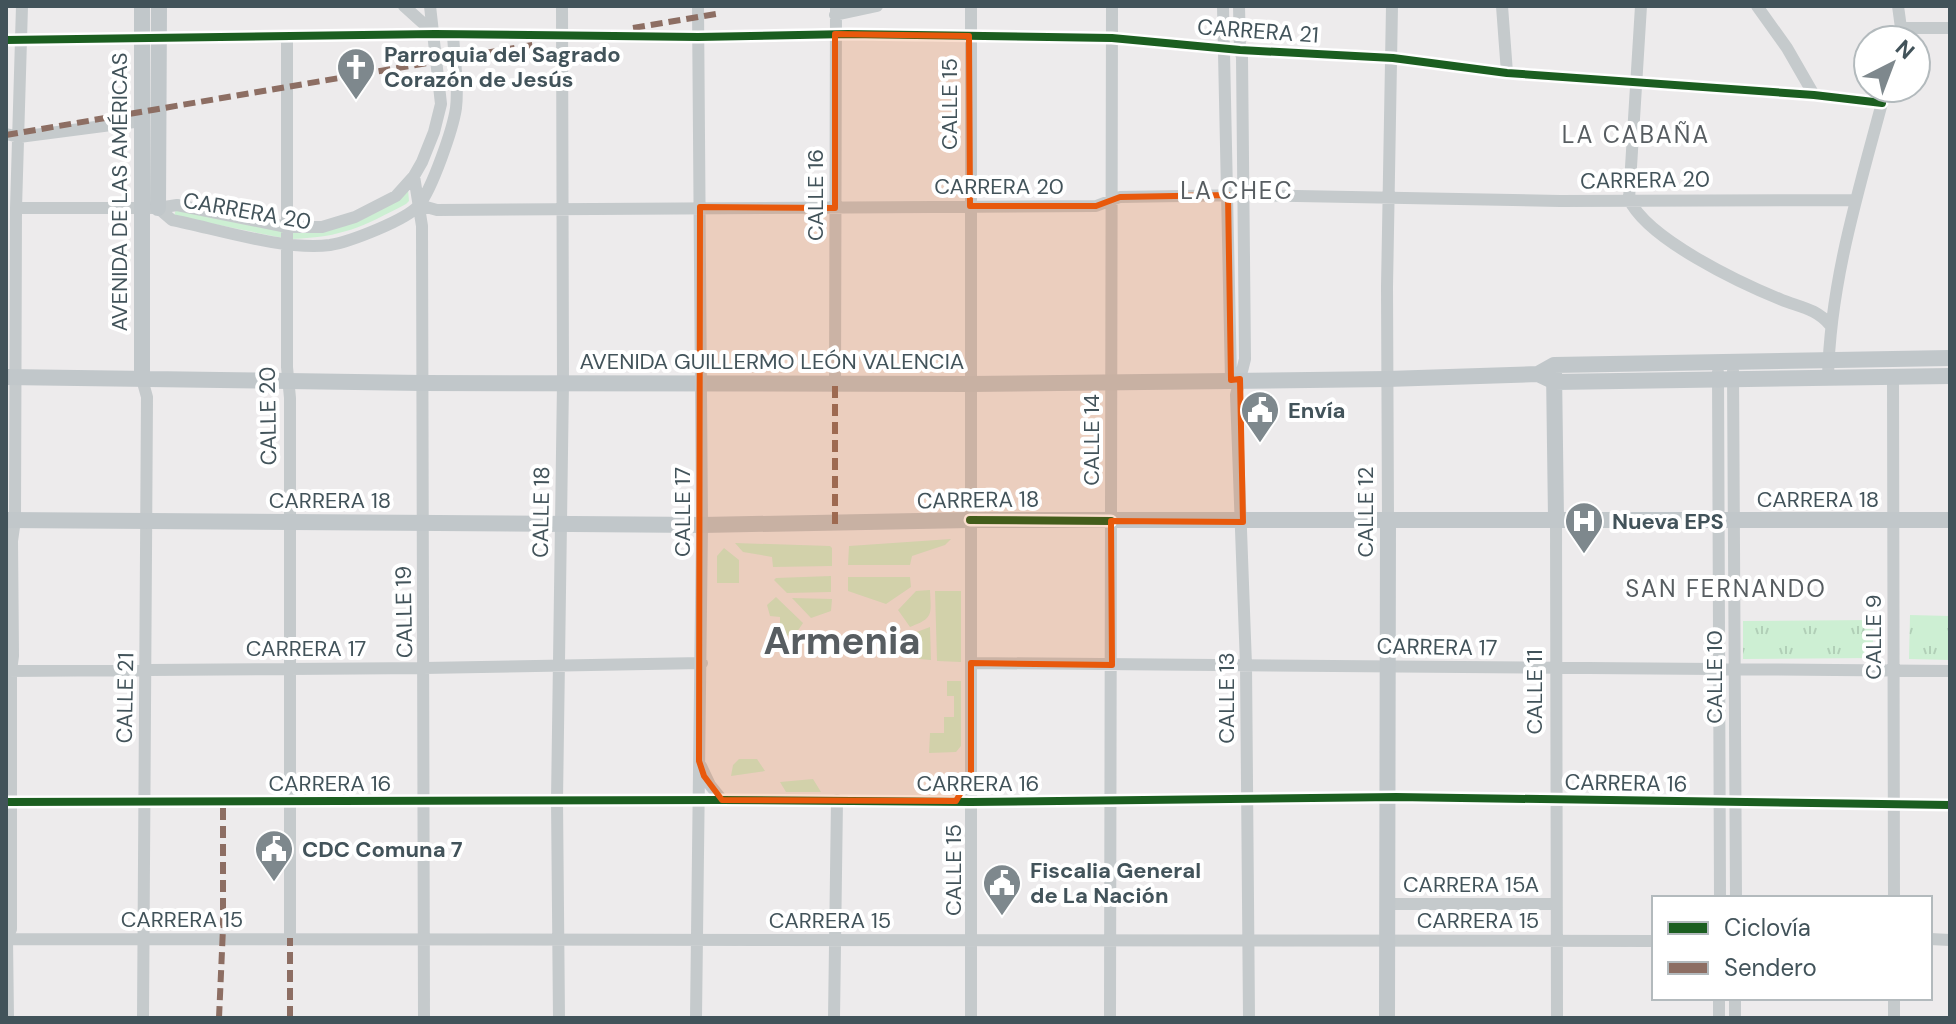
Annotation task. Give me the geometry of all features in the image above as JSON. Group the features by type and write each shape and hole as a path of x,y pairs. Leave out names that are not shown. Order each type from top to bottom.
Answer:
{"main road":[{"name":"AVENIDA DE LAS AMÉRICAS","path":"142,6 142,121 149,208"},
{"name":"AVENIDA DE LAS AMÉRICAS","path":"142,379 159,6"},
{"name":"AVENIDA GUILLERMO LEÓN VALENCIA","path":"1555,374 1725,361 1950,358"},
{"name":"AVENIDA GUILLERMO LEÓN VALENCIA","path":"11,377 422,383 970,384 1538,374 1725,380 1950,376"},
{"name":"CALLE 11","path":"1555,374 1556,519"},
{"name":"CARRERA 18","path":"10,520 702,525 970,520 1950,520"},
{"name":"CALLE 12","path":"1387,1018 1388,520"}],"street":[{"path":"8,1018 6,939 11,929 8,671 13,656 10,520 16,208 13,136 22,6"},
{"path":"404,6 435,34"},
{"name":"CALLE 18","path":"559,1018 557,800 563,383 562,6"},
{"name":"CALLE 17","path":"696,1018 702,663 698,6"},
{"path":"835,10 877,6"},
{"name":"CALLE 15","path":"971,6 971,1018"},
{"name":"CALLE 14","path":"1110,1018 1112,6"},
{"path":"1223,6 1236,379"},
{"path":"1236,379 1245,359 1239,6"},
{"name":"CALLE 12","path":"1388,520 1392,6"},
{"path":"1502,6 1507,73"},
{"path":"1641,6 1629,199 1635,212 1654,229 1720,272 1813,310 1830,325"},
{"path":"1757,6 1787,48 1814,95"},
{"path":"414,176 434,132 441,104 435,34 429,8"},
{"path":"419,205 442,158 456,106 453,34 429,8"},
{"name":"CALLE 16","path":"835,10 835,383"},
{"name":"CARRERA 21","path":"6,40 435,34 1112,38 1240,50 1393,58 1507,73 1852,99"},
{"name":"CALLE 20","path":"287,37 286,244 292,667 290,938"},
{"path":"1828,378 1830,325 1856,200 1882,104"},
{"path":"13,136 142,121"},
{"name":"CALLE 19","path":"414,176 422,226 424,1018"},
{"name":"CARRERA 20","path":"16,208 149,208 177,205 287,227 322,227 355,217 396,196 414,176"},
{"name":"CARRERA 20","path":"149,208 172,220 286,244 329,245 405,215 419,205 437,210 1096,206 1120,197 1228,195 1560,201 1856,200"},
{"name":"CALLE 10","path":"1725,361 1726,521 1734,671 1736,896"},
{"name":"CALLE 9","path":"1893,377 1894,896"},
{"name":"CALLE 21","path":"142,379 147,397 143,1018"},
{"name":"CALLE 13","path":"1236,379 1246,665 1249,1018"},
{"name":"CALLE 11","path":"1556,519 1557,1018"},
{"name":"CALLE 10","path":"1720,896 1719,670 1726,521"},
{"name":"CARRERA 17","path":"8,671 702,663"},
{"name":"CARRERA 17","path":"971,663 1950,671"},
{"path":"699,761 704,776 722,800"},
{"name":"CARRERA 16","path":"956,801 971,775"},
{"name":"CARRERA 16","path":"8,802 971,802 1386,798 1950,805"},
{"path":"834,1018 837,800"},
{"name":"CARRERA 15A","path":"1387,904 1555,904"},
{"name":"CARRERA 15","path":"6,939 1652,941"}],"highlighted area":[{"path":"835,34 969,36 970,206 1096,206 1120,197 1228,195 1231,380 1240,379 1243,522 1111,521 1112,665 971,663 971,775 956,801 722,800 704,776 699,761 700,207 835,208"}],"green space":[{"path":"408,189 409,201 406,204 364,225 325,236 292,239 292,231 324,231"},
{"path":"176,209 284,230 283,238 174,216"},
{"path":"951,539 945,545 912,556 910,565 848,565 849,546"},
{"path":"735,543 830,546 832,566 773,567 772,557 743,552"},
{"path":"724,548 739,560 739,583 717,583 717,556"},
{"path":"831,576 831,592 787,593 774,580 776,578"},
{"path":"848,577 910,577 911,587 886,604 848,591"},
{"path":"930,590 931,605 927,618 910,627 898,610 916,591"},
{"path":"935,591 961,591 961,662 937,661"},
{"path":"776,597 803,623 795,635 780,636 780,617 770,616 767,605"},
{"path":"792,598 832,599 831,611 811,618"},
{"path":"1910,615 1950,616 1950,660 1909,659"},
{"path":"1873,620 1873,658 1743,659 1743,621"},
{"path":"930,627 931,660 919,659 914,633"},
{"path":"947,681 961,681 961,746 956,752 929,753 930,733 944,733 944,717 954,717 954,696 947,696"},
{"path":"739,759 757,759 765,771 731,776 733,765"},
{"path":"813,779 821,792 786,792 780,782"}],"marked path":[{"path":"633,28 716,14"},
{"path":"6,135 538,44"},
{"path":"835,383 835,524"},
{"path":"219,1018 223,802"},
{"path":"290,938 290,1018"}],"cycle path":[{"path":"6,40 435,34 698,37 848,34 1112,38 1240,50 1393,58 1507,73 1852,99"},
{"path":"970,520 1111,521"},
{"path":"6,802 971,802 1396,797 1950,805"}],"place":[{"name":"Parroquia del Sagrado Corazón de Jesús","path":"356,101"},
{"name":"Envía","path":"1260,444"},
{"name":"Nueva EPS","path":"1584,555"},
{"name":"CDC Comuna 7","path":"274,883"},
{"name":"Fiscalia General de La Nación","path":"1002,917"}],"district":[{"name":"LA CABAÑA","path":"1636,134"},
{"name":"LA CHEC","path":"1237,190"},
{"name":"SAN FERNANDO","path":"1726,588"},
{"name":"Armenia","path":"842,641"}]}
